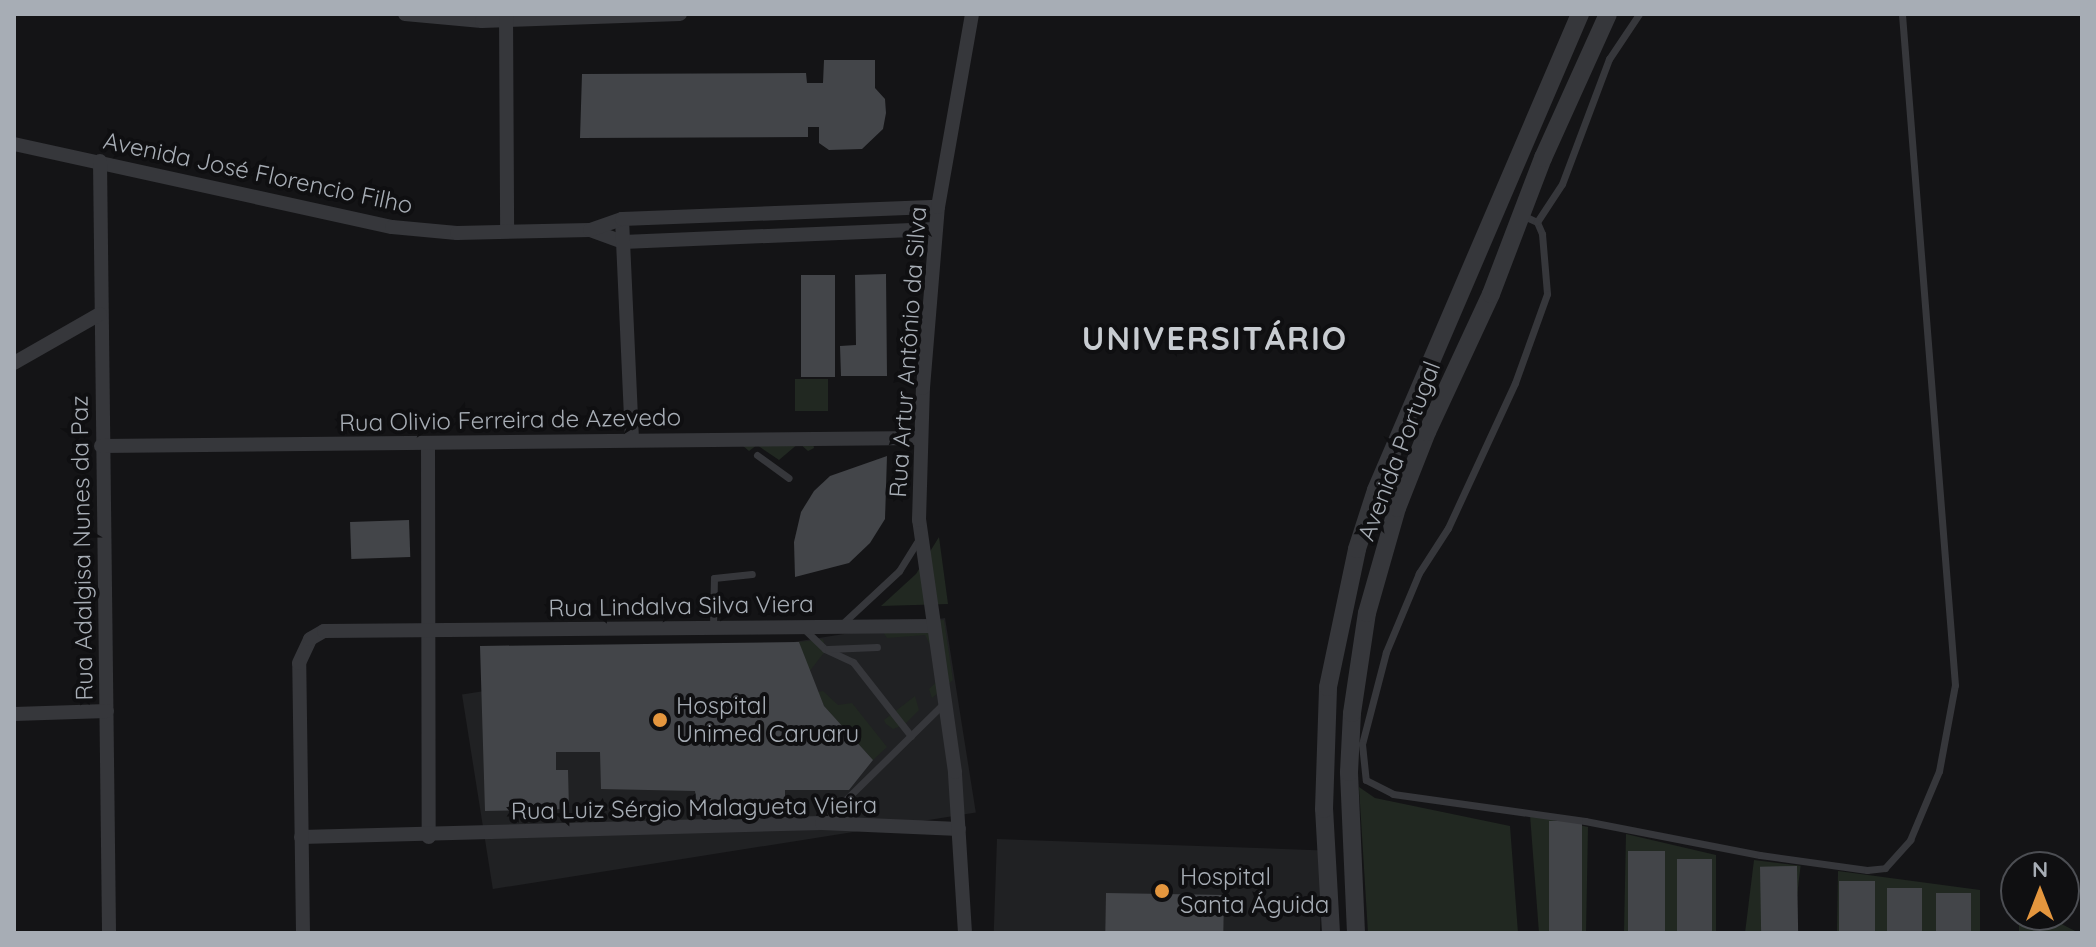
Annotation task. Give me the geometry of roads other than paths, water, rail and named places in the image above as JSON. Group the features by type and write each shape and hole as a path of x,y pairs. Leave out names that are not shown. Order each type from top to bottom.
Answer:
{"street":[{"path":"405,14 457,21 506,17 680,14"},
{"name":"Rua Artur Antônio da Silva","path":"965,933 959,829 946,702 919,520 920,438 938,207 972,14"},
{"name":"Avenida Portugal","path":"1331,933 1324,770 1335,643 1376,490 1580,14"},
{"name":"Avenida Portugal","path":"1356,933 1349,772 1361,649 1397,508 1529,218 1608,14"},
{"path":"506,17 507,230"},
{"name":"Avenida José Florencio Filho","path":"14,144 392,227 457,233 590,230 622,219 938,207"},
{"name":"Rua Adalgisa Nunes da Paz","path":"100,161 109,933"},
{"path":"622,219 632,439"},
{"name":"Avenida José Florencio Filho","path":"590,230 623,242 936,229"},
{"path":"14,363 100,314"},
{"name":"Rua Olivio Ferreira de Azevedo","path":"101,446 920,438"},
{"path":"428,444 429,837"},
{"name":"Rua Lindalva Silva Viera","path":"301,837 301,651 310,639 337,629 428,633 842,624 934,626"},
{"path":"1335,643 1361,649"},
{"path":"14,714 107,711"},
{"name":"Rua Luiz Sérgio Malagueta Vieira","path":"301,837 429,837 822,823 959,829"},
{"path":"301,837 303,933"}],"lane":[{"path":"1639,14 1609,59 1562,184 1529,218 1548,263 1547,294 1534,339 1448,528 1419,573 1386,652 1362,744 1366,780 1393,794 1817,863 1885,868 1910,840 1939,771 1955,685 1902,14"},
{"path":"757,455 789,478"},
{"path":"842,624 915,552 919,520"},
{"path":"713,628 714,578 752,574"},
{"path":"801,627 825,649 853,662 911,736"},
{"path":"825,649 877,647"},
{"path":"822,823 946,702"}],"place":[{"name":"Hospital Unimed Caruaru","path":"660,720"},
{"name":"Hospital Santa Águida","path":"1162,891"}],"district":[{"name":"UNIVERSITÁRIO","path":"1215,338"}]}
